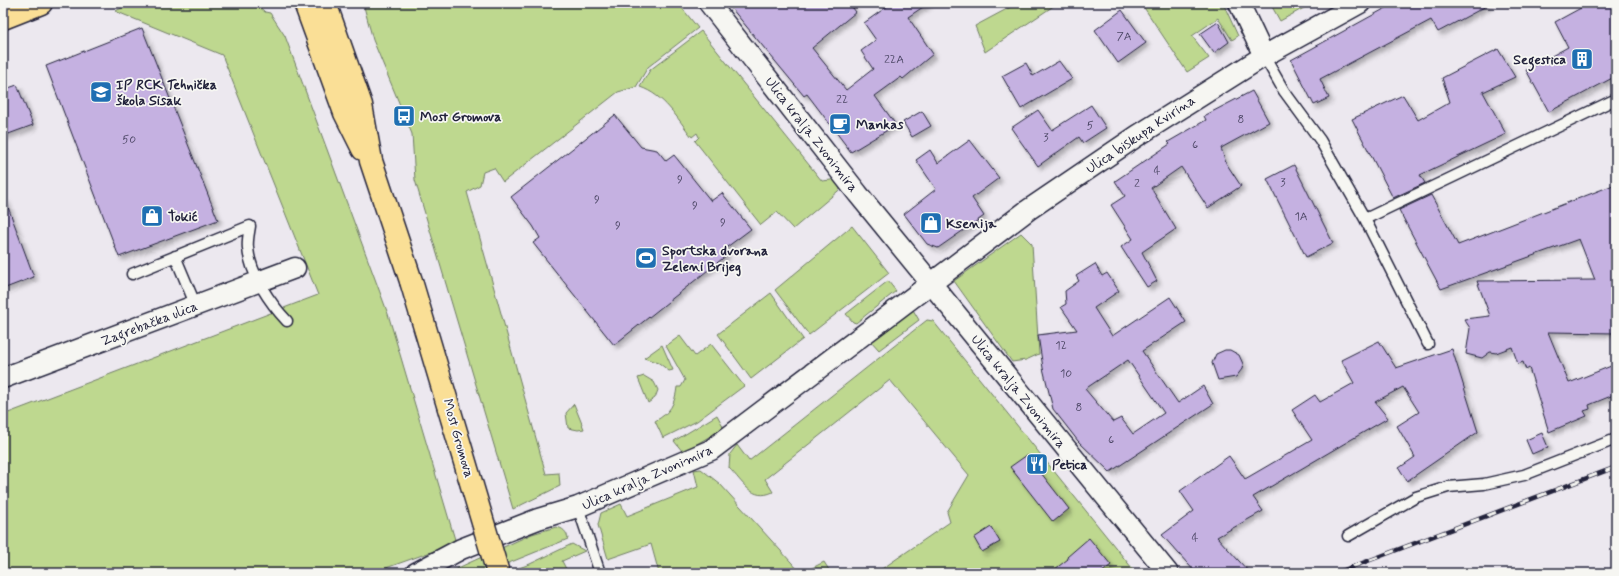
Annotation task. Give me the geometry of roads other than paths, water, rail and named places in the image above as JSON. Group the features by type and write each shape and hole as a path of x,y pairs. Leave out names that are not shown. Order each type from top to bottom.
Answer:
{"main road":[{"path":"3,18 41,3"},
{"path":"288,3 331,76"},
{"path":"305,3 352,129 371,161"},
{"path":"325,3 361,105 371,161"},
{"path":"340,3 343,26 343,54"},
{"name":"Most Gromova","path":"371,161 411,281 498,573"}],"street":[{"name":"Ulica kralja Zvonimira","path":"709,3 858,194 1168,573"},
{"path":"1239,3 1264,56"},
{"name":"Ulica biskupa Kvirina","path":"931,283 1028,210 1137,136 1264,56 1360,3"},
{"name":"Zagrebačka ulica","path":"3,378 295,268"},
{"name":"Ulica kralja Zvonimira","path":"416,573 461,549 538,519 578,507 711,450 931,283"}],"lane":[{"path":"1264,56 1284,91 1320,140 1365,219 1428,344"},
{"path":"1365,219 1616,99"},
{"path":"132,274 250,226 247,247 259,282 264,294 287,321"},
{"path":"175,256 196,306"},
{"path":"1348,536 1416,497 1448,487 1484,484 1524,475 1616,439"},
{"path":"578,507 600,573"}],"railway":[{"path":"1336,573 1616,467"}],"place":[{"name":"Segestica","path":"1582,59"},
{"name":"IP RCK Tehnička škola Sisak","path":"101,92"},
{"name":"Most Gromova","path":"404,116"},
{"name":"Mankas","path":"840,124"},
{"name":"Tokić","path":"152,216"},
{"name":"Ksenija","path":"931,223"},
{"name":"Sportska dvorana Zeleni Brijeg","path":"646,258"},
{"name":"Petica","path":"1037,464"}]}
